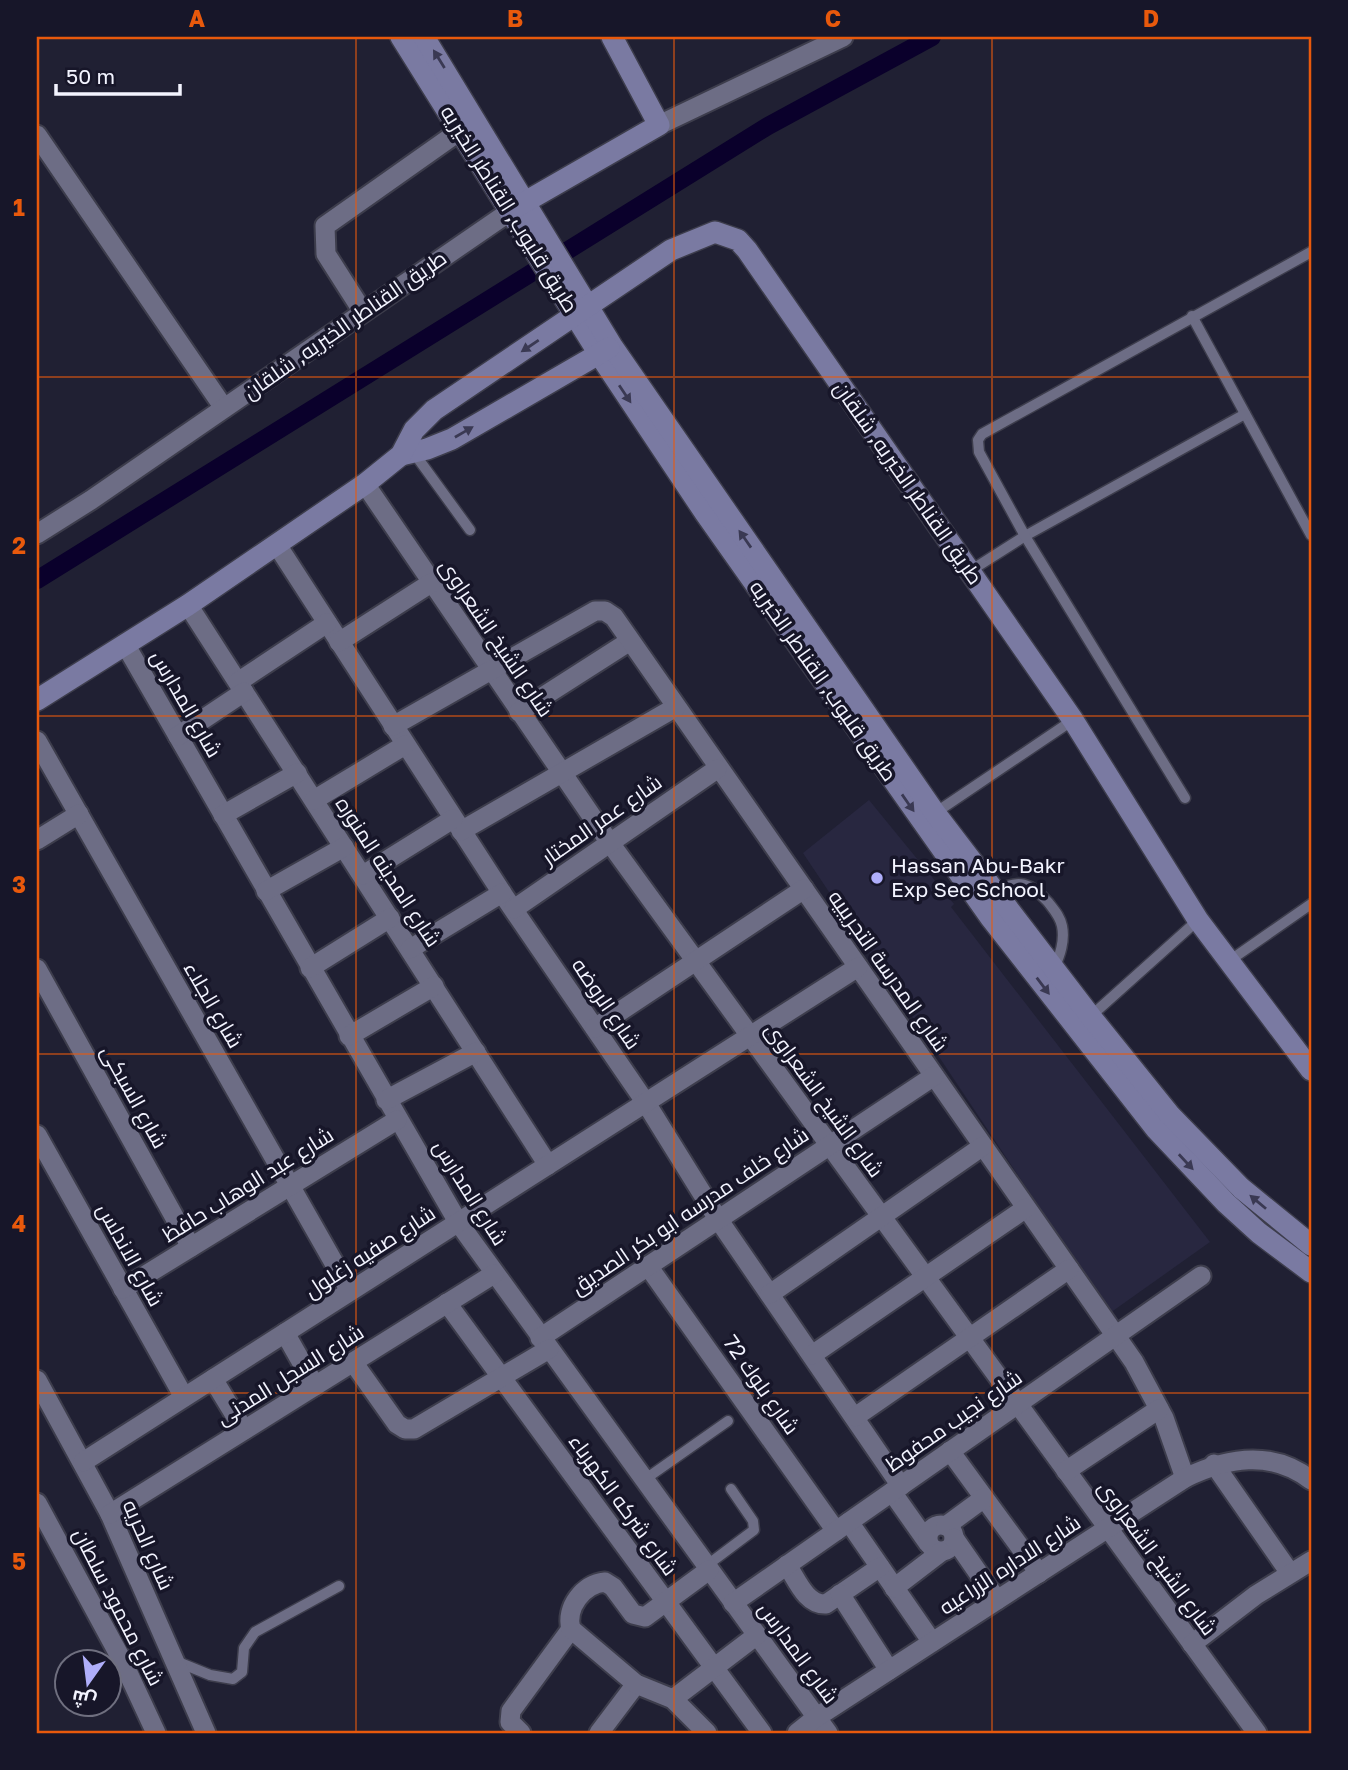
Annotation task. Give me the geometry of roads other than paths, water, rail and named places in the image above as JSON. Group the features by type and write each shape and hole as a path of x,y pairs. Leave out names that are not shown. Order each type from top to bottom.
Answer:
{"main road":[{"name":"طريق قليوب, القناطر الخيريه","path":"401,37 461,130 519,205"},
{"name":"طريق قليوب, القناطر الخيريه","path":"424,37 541,244 705,513 1187,1164 1259,1233 1311,1272"},
{"path":"612,37 659,125"},
{"name":"طريق القناطر الخيريه, شلقان","path":"519,205 659,125"},
{"name":"طريق القناطر الخيريه, شلقان","path":"408,454 414,430 434,410 576,303 702,235 715,232 738,240 1073,720 1198,920 1311,1070"},
{"name":"طريق قليوب, القناطر الخيريه","path":"605,350 935,813 988,898 1054,970 1084,1023 1241,1188 1309,1241"},
{"name":"طريق القناطر الخيريه, شلقان","path":"37,700 188,605 408,454 452,439 605,350"}],"street":[{"path":"659,125 844,37"},
{"path":"363,312 326,254 325,226 461,130"},
{"path":"37,135 225,408"},
{"name":"طريق القناطر الخيريه, شلقان","path":"37,534 91,500 519,205"},
{"name":"شارع الشيخ الشعراوى","path":"365,484 610,843 1257,1733"},
{"name":"شارع الروضه","path":"276,545 502,893 646,1103 718,1219 855,1417 897,1489 997,1600"},
{"path":"339,642 431,583"},
{"name":"شارع المدينه المنوره","path":"188,605 548,1165"},
{"name":"شارع المدرسة التجريبيه","path":"393,726 595,611 610,614 1115,1336 1159,1409 1185,1478"},
{"path":"178,736 327,623"},
{"path":"519,712 630,641"},
{"name":"شارع المدارس","path":"125,644 458,1223 822,1725"},
{"path":"363,875 561,773 676,707"},
{"name":"شارع الجلاء","path":"37,741 350,1291"},
{"path":"314,800 405,745"},
{"name":"شارع عمر المختار","path":"514,909 717,769"},
{"path":"223,815 297,773"},
{"path":"37,840 79,814"},
{"path":"267,891 344,847"},
{"path":"595,1028 804,889"},
{"path":"410,949 502,893"},
{"path":"310,968 390,918"},
{"name":"شارع صفيه زغلول","path":"83,1462 858,967"},
{"name":"شارع السبكى","path":"37,970 191,1247"},
{"path":"349,1036 434,986"},
{"path":"386,1100 476,1052"},
{"name":"شارع خلف مدرسه ابو بكر الصديق","path":"353,1362 397,1424 405,1429 414,1429 502,1377 648,1266 934,1076"},
{"name":"شارع عبد الوهاب حافظ","path":"123,1289 397,1120"},
{"name":"شارع الاندلس","path":"37,1135 184,1397"},
{"path":"770,1294 983,1146"},
{"path":"812,1354 1026,1208"},
{"name":"شارع بلوك 72","path":"648,1266 842,1527 880,1567 932,1642"},
{"path":"855,1417 1069,1269"},
{"name":"شارع السجل المدنى","path":"110,1514 495,1274"},
{"name":"شارع نجيب محفوظ","path":"733,1603 1201,1276"},
{"name":"شارع شركه الكهرباء","path":"447,1303 762,1733"},
{"path":"285,1333 315,1386"},
{"path":"213,1379 244,1430"},
{"name":"شارع الحريه","path":"37,1380 110,1514 206,1733"},
{"path":"1066,1471 1159,1409"},
{"path":"950,1451 1039,1573"},
{"name":"شارع الاداره الزراعيه","path":"797,1733 822,1725 889,1670 1185,1478 1214,1464 1255,1459 1279,1463 1311,1480"},
{"path":"1214,1464 1290,1573"},
{"path":"894,1588 984,1498"},
{"name":"شارع محمود سلطان","path":"37,1503 123,1662 156,1733"},
{"path":"1192,1644 1256,1595 1311,1562"},
{"path":"787,1565 815,1603 826,1604 880,1567"},
{"path":"522,1733 510,1722 511,1711 571,1629 571,1606 601,1582 610,1583 633,1614 645,1617 708,1568"},
{"path":"840,1594 889,1670"},
{"path":"571,1629 636,1684 673,1699 707,1733"},
{"path":"673,1699 757,1635"},
{"path":"599,1733 636,1684"}],"lane":[{"path":"1185,798 1025,536 979,453 979,437 1311,252"},
{"path":"1192,316 1311,536"},
{"path":"970,571 1025,536 1245,414"},
{"path":"408,454 470,530"},
{"path":"935,813 1073,720"},
{"path":"988,898 1013,883 1025,883 1036,889 1058,915 1063,942 1054,970"},
{"path":"1228,961 1311,904"},
{"path":"1084,1023 1198,920"},
{"path":"644,1480 728,1421"},
{"path":"708,1568 754,1530 753,1521 731,1489"},
{"path":"174,1660 210,1675 233,1679 242,1672 246,1643 255,1632 339,1586"}],"waterway":[{"path":"37,580 768,126 932,37"}],"place":[{"name":"Hassan Abu-Bakr Exp Sec School","path":"877,878"}]}
